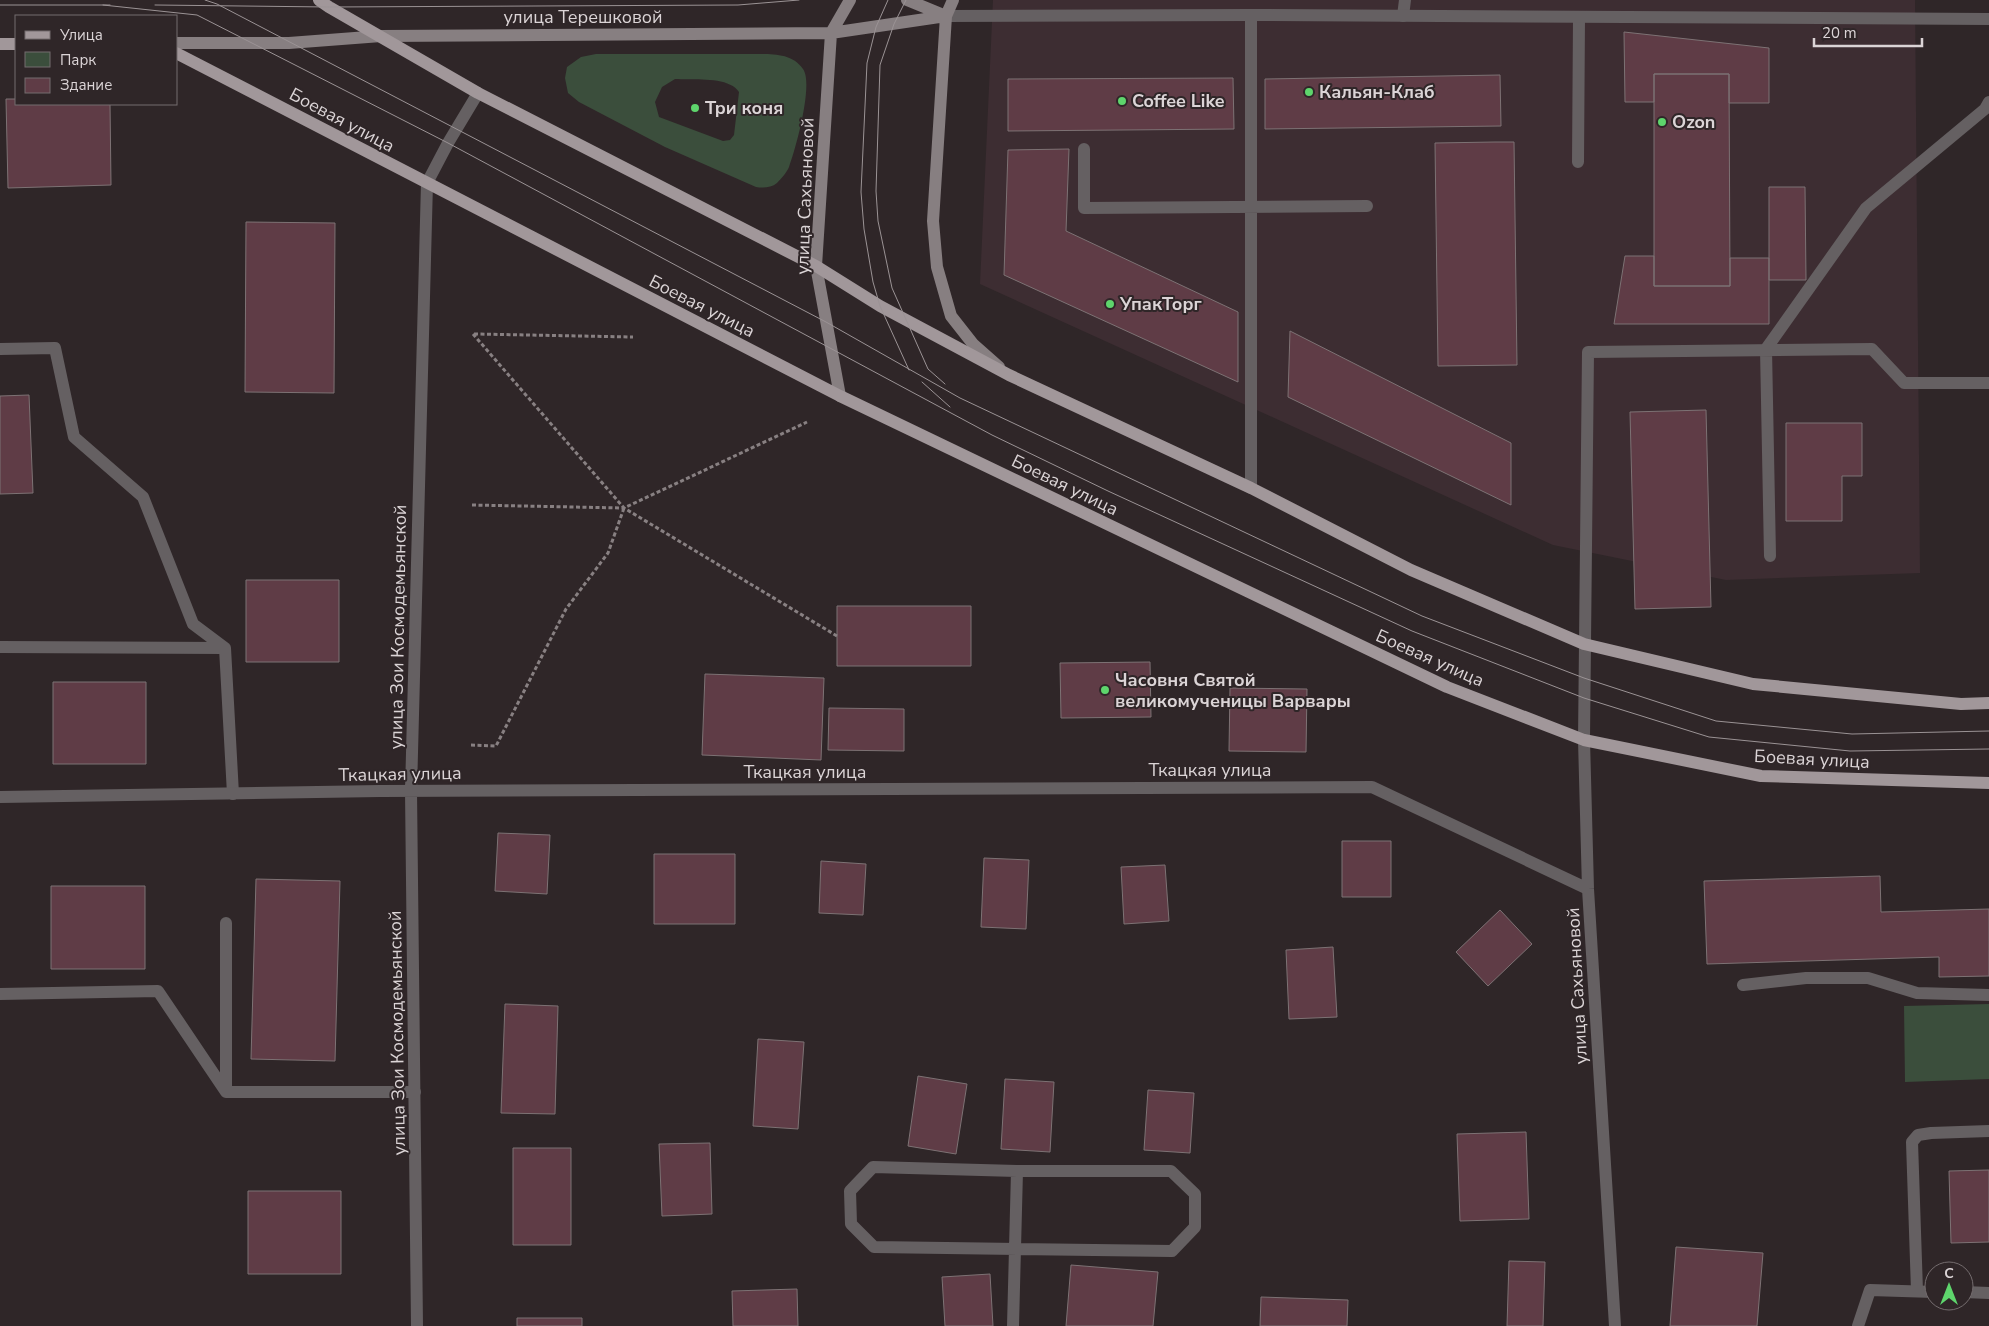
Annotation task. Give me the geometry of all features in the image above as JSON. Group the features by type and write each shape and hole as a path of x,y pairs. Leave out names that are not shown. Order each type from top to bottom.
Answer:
{"main road":[{"path":"319,0 478,93 816,266 880,306 1009,375 1250,488 1411,570 1584,644 1753,684 1961,704 1989,703"},
{"name":"улица Сахьяновой","path":"840,396 816,266 831,33 850,0"},
{"path":"907,0 946,16"},
{"path":"953,0 946,16 933,221 937,267 951,316 973,344 1009,375"},
{"name":"улица Терешковой","path":"178,43 289,43 381,36 831,33 946,16"},
{"path":"0,44 15,44"},
{"name":"Боевая улица","path":"178,54 840,396 1447,687 1584,740 1761,776 1989,783"}],"street":[{"path":"1403,16 1404,0"},
{"path":"1250,15 1250,488"},
{"path":"946,16 1250,15 1989,19"},
{"path":"1578,162 1579,18"},
{"name":"улица Зои Космодемьянской","path":"417,1326 412,791 427,184 448,143 478,93"},
{"path":"1770,556 1766,350 1866,208 1985,109 1989,102"},
{"path":"1084,149 1084,208 1367,206"},
{"path":"0,349 55,348 74,437 144,497 193,624 225,648 233,794"},
{"path":"1766,350 1872,349 1904,383 1989,383"},
{"name":"улица Сахьяновой","path":"1615,1326 1588,890 1584,740 1584,644 1588,352 1766,350"},
{"path":"0,646 225,648"},
{"name":"Ткацкая улица","path":"0,797 412,791 1372,787 1588,890"},
{"path":"226,923 226,1092"},
{"path":"1743,985 1806,978 1868,978 1917,994 1989,995"},
{"path":"0,994 158,991 226,1092"},
{"path":"226,1092 415,1092"},
{"path":"1917,1291 1912,1142 1918,1135 1931,1133 1989,1131"},
{"path":"873,1167 1017,1171 1171,1171 1195,1194 1195,1227 1172,1252 1015,1249 874,1247 851,1224 850,1191 873,1167"},
{"path":"1013,1326 1017,1171"},
{"path":"1858,1326 1870,1290 1924,1291"},
{"path":"1974,1292 1989,1293"}],"path":[{"path":"633,337 473,334 624,508 837,636"},
{"path":"472,505 624,508 807,422"},
{"path":"471,745 496,746 566,609 608,553 624,508"}],"shaded area":[{"path":"993,0 1915,0 1920,573 1726,580 1553,545 980,284"}],"green space":[{"path":"596,54 764,54 783,56 794,60 803,69 806,77 806,88 799,133 788,169 775,185 761,188 756,187 665,147 579,102 568,93 565,78 567,67 581,57","holes":["675,79 719,81 727,83 739,92 734,135 730,140 723,141 659,117 655,102 662,87"]},
{"path":"1989,1004 1989,1079 1905,1082 1904,1006"}],"building":[{"path":"1624,32 1769,48 1769,103 1729,103 1729,74 1654,74 1654,102 1625,102"},
{"path":"1654,74 1729,74 1730,286 1654,286"},
{"path":"1500,75 1501,126 1265,129 1265,79"},
{"path":"1233,78 1234,129 1008,131 1008,79"},
{"path":"6,99 15,99 15,105 110,105 111,185 8,188"},
{"path":"1514,142 1517,365 1438,366 1435,143"},
{"path":"1069,149 1066,231 1238,312 1238,382 1004,275 1008,150"},
{"path":"1769,187 1805,187 1806,280 1769,280"},
{"path":"246,222 335,223 334,393 245,392"},
{"path":"1625,256 1654,256 1654,286 1730,286 1730,258 1769,258 1769,324 1614,324"},
{"path":"1290,331 1511,443 1511,505 1288,397"},
{"path":"29,395 33,493 0,494 0,396"},
{"path":"1706,410 1711,607 1635,609 1630,412"},
{"path":"1786,423 1862,423 1862,476 1842,476 1842,521 1786,521"},
{"path":"246,580 339,580 339,662 246,662"},
{"path":"837,606 971,606 971,666 837,666"},
{"name":"Часовня Святой великомученицы Варвары","path":"1150,662 1151,717 1061,718 1060,663"},
{"path":"705,674 824,678 821,760 702,755"},
{"path":"53,682 146,682 146,764 53,764"},
{"path":"1230,688 1307,689 1306,752 1229,751"},
{"path":"829,708 904,709 904,751 828,750"},
{"path":"498,833 550,835 547,894 495,891"},
{"path":"1342,841 1391,841 1391,897 1342,897"},
{"path":"654,854 735,854 735,924 654,924"},
{"path":"984,858 1029,860 1026,929 981,927"},
{"path":"821,861 866,864 863,915 819,913"},
{"path":"1165,865 1169,921 1124,924 1121,867"},
{"path":"1880,876 1881,912 1989,909 1989,976 1939,977 1939,957 1707,964 1704,881"},
{"path":"256,879 340,881 335,1061 251,1059"},
{"path":"51,886 145,886 145,969 51,969"},
{"path":"1500,910 1532,944 1488,986 1456,952"},
{"path":"1333,947 1337,1017 1289,1019 1286,950"},
{"path":"505,1004 558,1006 555,1114 501,1113"},
{"path":"758,1039 804,1042 798,1129 753,1126"},
{"path":"918,1076 967,1084 956,1154 908,1146"},
{"path":"1005,1079 1054,1082 1050,1152 1001,1149"},
{"path":"1148,1090 1194,1093 1190,1153 1144,1150"},
{"path":"1526,1132 1529,1219 1460,1221 1457,1134"},
{"path":"710,1143 712,1214 662,1216 659,1144"},
{"path":"513,1148 571,1148 571,1245 513,1245"},
{"path":"1989,1170 1989,1242 1951,1243 1949,1171"},
{"path":"248,1191 341,1191 341,1274 248,1274"},
{"path":"1676,1247 1763,1253 1757,1326 1670,1326"},
{"path":"1509,1261 1545,1262 1543,1326 1507,1326"},
{"path":"1071,1265 1158,1272 1153,1326 1066,1326"},
{"path":"990,1274 993,1326 945,1326 942,1277"},
{"path":"797,1289 798,1326 733,1326 732,1291"},
{"path":"1261,1297 1348,1300 1347,1326 1260,1326"},
{"path":"517,1318 582,1318 582,1326 517,1326"}],"tram line":[{"path":"205,0 217,4 826,322 960,398 1422,616 1584,678 1716,721 1852,734 1989,731"},
{"path":"155,5 329,7 738,5 799,0"},
{"path":"888,0 876,27 867,63 861,192 864,229 873,282 880,306 909,370"},
{"path":"906,0 894,24 880,65 876,191 878,221 892,288 928,369 945,384"},
{"path":"0,5 110,5"},
{"path":"103,5 197,15 448,143 992,435 1108,491 1412,631 1584,698 1709,737 1850,751 1989,749"},
{"path":"922,382 950,407"}],"place":[{"name":"Кальян-Клаб","path":"1309,92"},
{"name":"Coffee Like","path":"1122,101"},
{"name":"Три коня","path":"695,108"},
{"name":"Ozon","path":"1662,122"},
{"name":"УпакТорг","path":"1110,304"},
{"name":"Часовня Святой великомученицы Варвары","path":"1105,690"}]}
